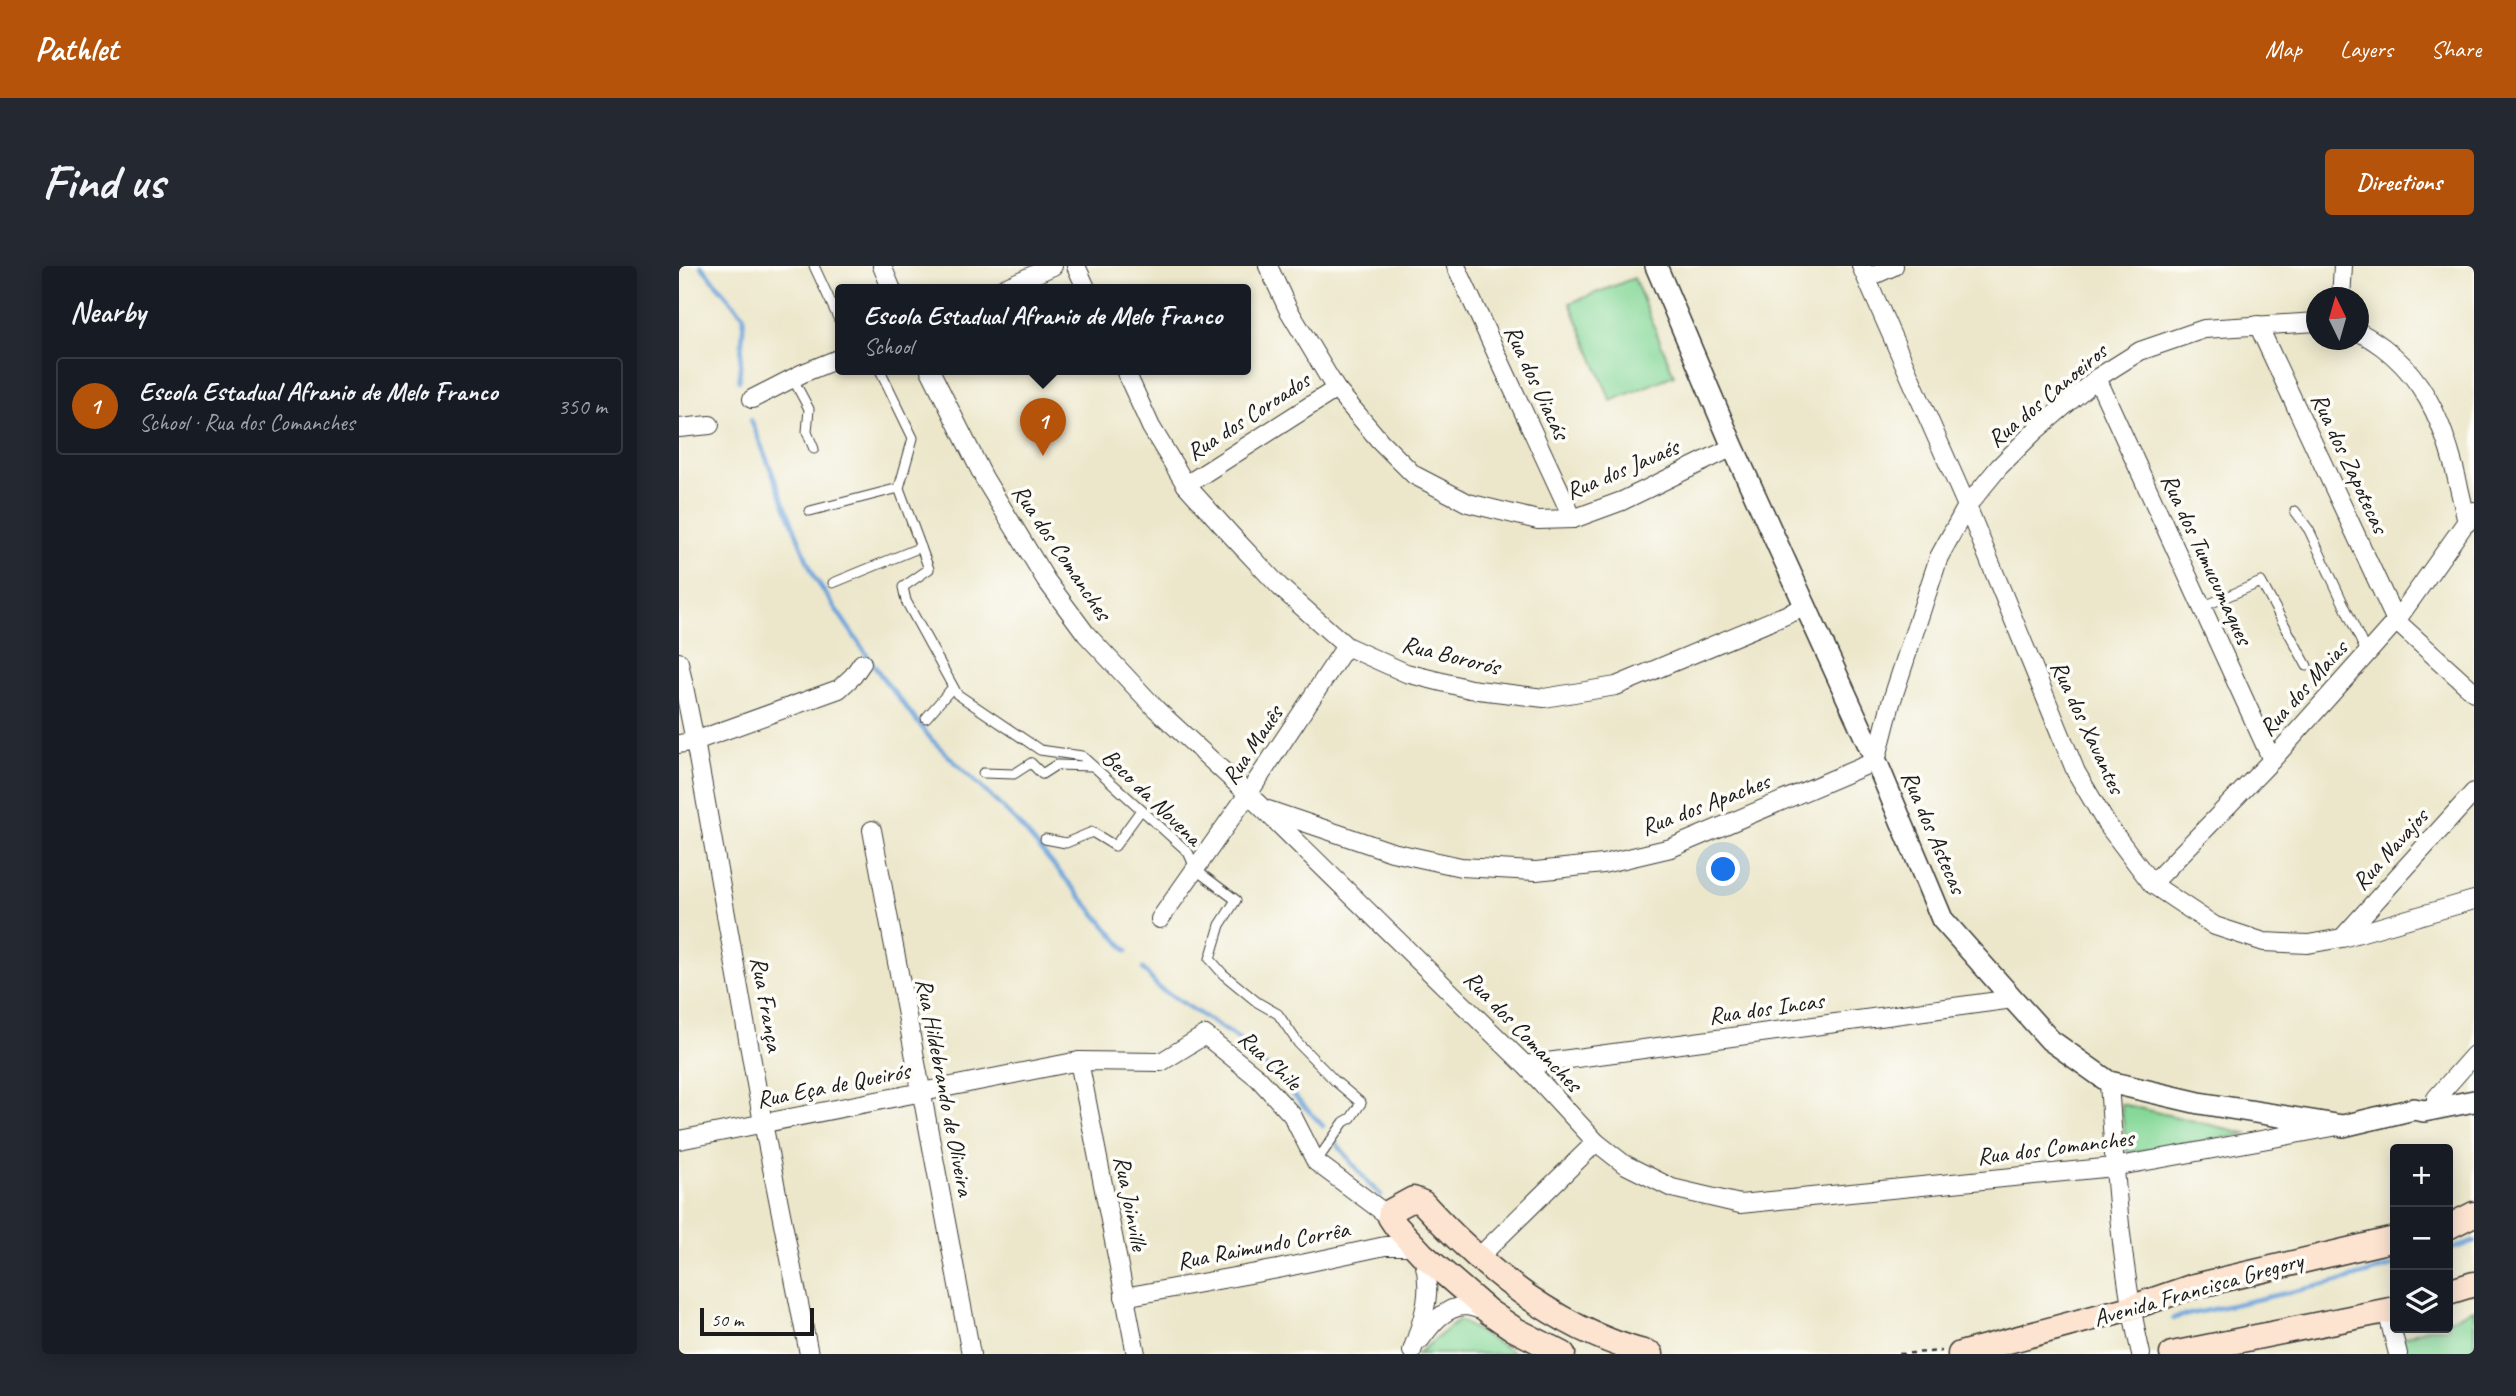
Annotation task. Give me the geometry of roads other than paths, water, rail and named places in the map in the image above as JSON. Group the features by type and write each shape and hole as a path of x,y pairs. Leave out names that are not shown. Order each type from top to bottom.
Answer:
{"main road":[{"path":"1563,1354 1514,1329 1489,1312 1419,1250 1393,1222 1391,1211 1413,1199 1423,1203 1507,1284 1541,1306 1596,1334 1651,1354"},
{"path":"2453,1224 2474,1214"},
{"name":"Avenida Francisca Gregory","path":"1961,1354 2130,1308 2191,1287 2390,1239"},
{"path":"2453,1290 2474,1284"},
{"path":"2172,1354 2390,1310"}],"street":[{"path":"882,266 890,284"},
{"path":"1013,284 1053,266"},
{"path":"1076,266 1084,284"},
{"name":"Rua dos Javaés","path":"1268,266 1288,309 1336,389 1380,441 1414,475 1468,503 1538,520 1573,519 1622,500 1733,447"},
{"name":"Rua dos Uiacás","path":"1456,266 1573,519"},
{"name":"Rua dos Astecas","path":"1656,266 1733,447 1876,761 1942,919 2050,1040 2109,1082 2199,1103 2343,1126 2414,1109 2422,1102 2437,1103 2474,1087"},
{"path":"1864,272 1894,266"},
{"path":"2342,287 2343,266"},
{"name":"Rua dos Xavantes","path":"1864,272 1967,506 2076,772 2106,823 2152,884 2215,926 2264,943 2308,944 2342,939 2474,900"},
{"name":"Rua dos Canoeiros","path":"1876,761 1891,704 1939,557 1967,506 1999,467 2034,432 2097,378 2140,351 2204,329 2306,323"},
{"name":"Rua dos Zapotecas","path":"2258,325 2396,621"},
{"path":"2369,337 2381,343 2422,386 2441,422 2470,517"},
{"path":"752,400 835,360"},
{"name":"Rua dos Comanches","path":"932,375 984,478 1046,580 1077,623 1156,709 1255,801 1525,1065 1596,1142 1624,1164 1672,1188 1740,1204 2114,1167 2343,1126"},
{"name":"Rua Bororós","path":"1127,375 1151,427 1187,485 1280,587 1346,646 1406,673 1470,689 1544,698 1616,687 1805,607"},
{"name":"Rua dos Tumucumaques","path":"2097,378 2272,760"},
{"name":"Rua dos Coroados","path":"1187,485 1336,389"},
{"path":"679,428 710,425"},
{"name":"Rua dos Maias","path":"2152,884 2272,760 2396,621 2470,517"},
{"path":"2396,621 2474,692"},
{"name":"Rua Mauês","path":"1160,919 1196,870 1255,801 1346,646"},
{"name":"Rua França","path":"679,662 687,742 809,1354"},
{"path":"687,742 839,689 862,663"},
{"name":"Rua dos Apaches","path":"1255,801 1392,852 1461,867 1535,871 1603,864 1671,848 1876,761"},
{"name":"Rua Navajos","path":"2342,939 2474,792"},
{"name":"Rua Hildebrando de Oliveira","path":"872,830 971,1354"},
{"name":"Rua dos Incas","path":"1525,1065 2013,999"},
{"name":"Rua Chile","path":"1079,1061 1161,1062 1205,1035 1258,1078 1292,1115 1316,1162 1393,1222"},
{"path":"2437,1103 2474,1055"},
{"name":"Rua Eça de Queirós","path":"679,1140 1079,1061"},
{"name":"Rua Joinville","path":"1079,1061 1136,1354"},
{"path":"2109,1082 2114,1167 2130,1308 2141,1354"},
{"path":"2437,1103 2474,1101"},
{"path":"1479,1257 1596,1142"},
{"name":"Rua Raimundo Corrêa","path":"1369,1249 1393,1222"},
{"name":"Rua Raimundo Corrêa","path":"1124,1297 1385,1246 1419,1250"},
{"path":"1411,1353 1425,1313 1430,1284 1419,1250"},
{"path":"1411,1353 1431,1326 1449,1311 1465,1306 1489,1312"},
{"path":"2395,1333 2398,1354"}],"lane":[{"path":"814,266 835,311"},
{"path":"810,511 899,488 913,438 882,375"},
{"path":"793,379 810,409 807,432 814,449"},
{"name":"Beco da Novena","path":"899,488 929,569 903,587 906,601 957,694 1040,750 1082,756 1188,852 1196,870 1236,900 1220,925 1210,959 1223,974 1257,1002 1278,1014 1298,1043 1361,1103 1316,1162"},
{"path":"2295,511 2309,530 2367,653"},
{"path":"833,583 921,547"},
{"path":"2202,607 2261,582 2307,666"},
{"path":"926,718 953,687"},
{"path":"983,773 1014,774 1031,763 1042,774 1056,765 1092,766"},
{"path":"1045,839 1066,844 1092,832 1115,846 1141,810"}],"waterway":[{"path":"701,266 744,316 739,381"},
{"path":"751,420 814,577 882,677 931,739 1016,821 1127,951"},
{"path":"1143,969 1159,988 1242,1041 1323,1126"},
{"path":"1337,1144 1381,1195"},
{"path":"2453,1248 2474,1242"},
{"path":"2173,1318 2345,1280 2390,1266"}],"place":[{"name":"Escola Estadual Afranio de Melo Franco","path":"1043,456"}]}
